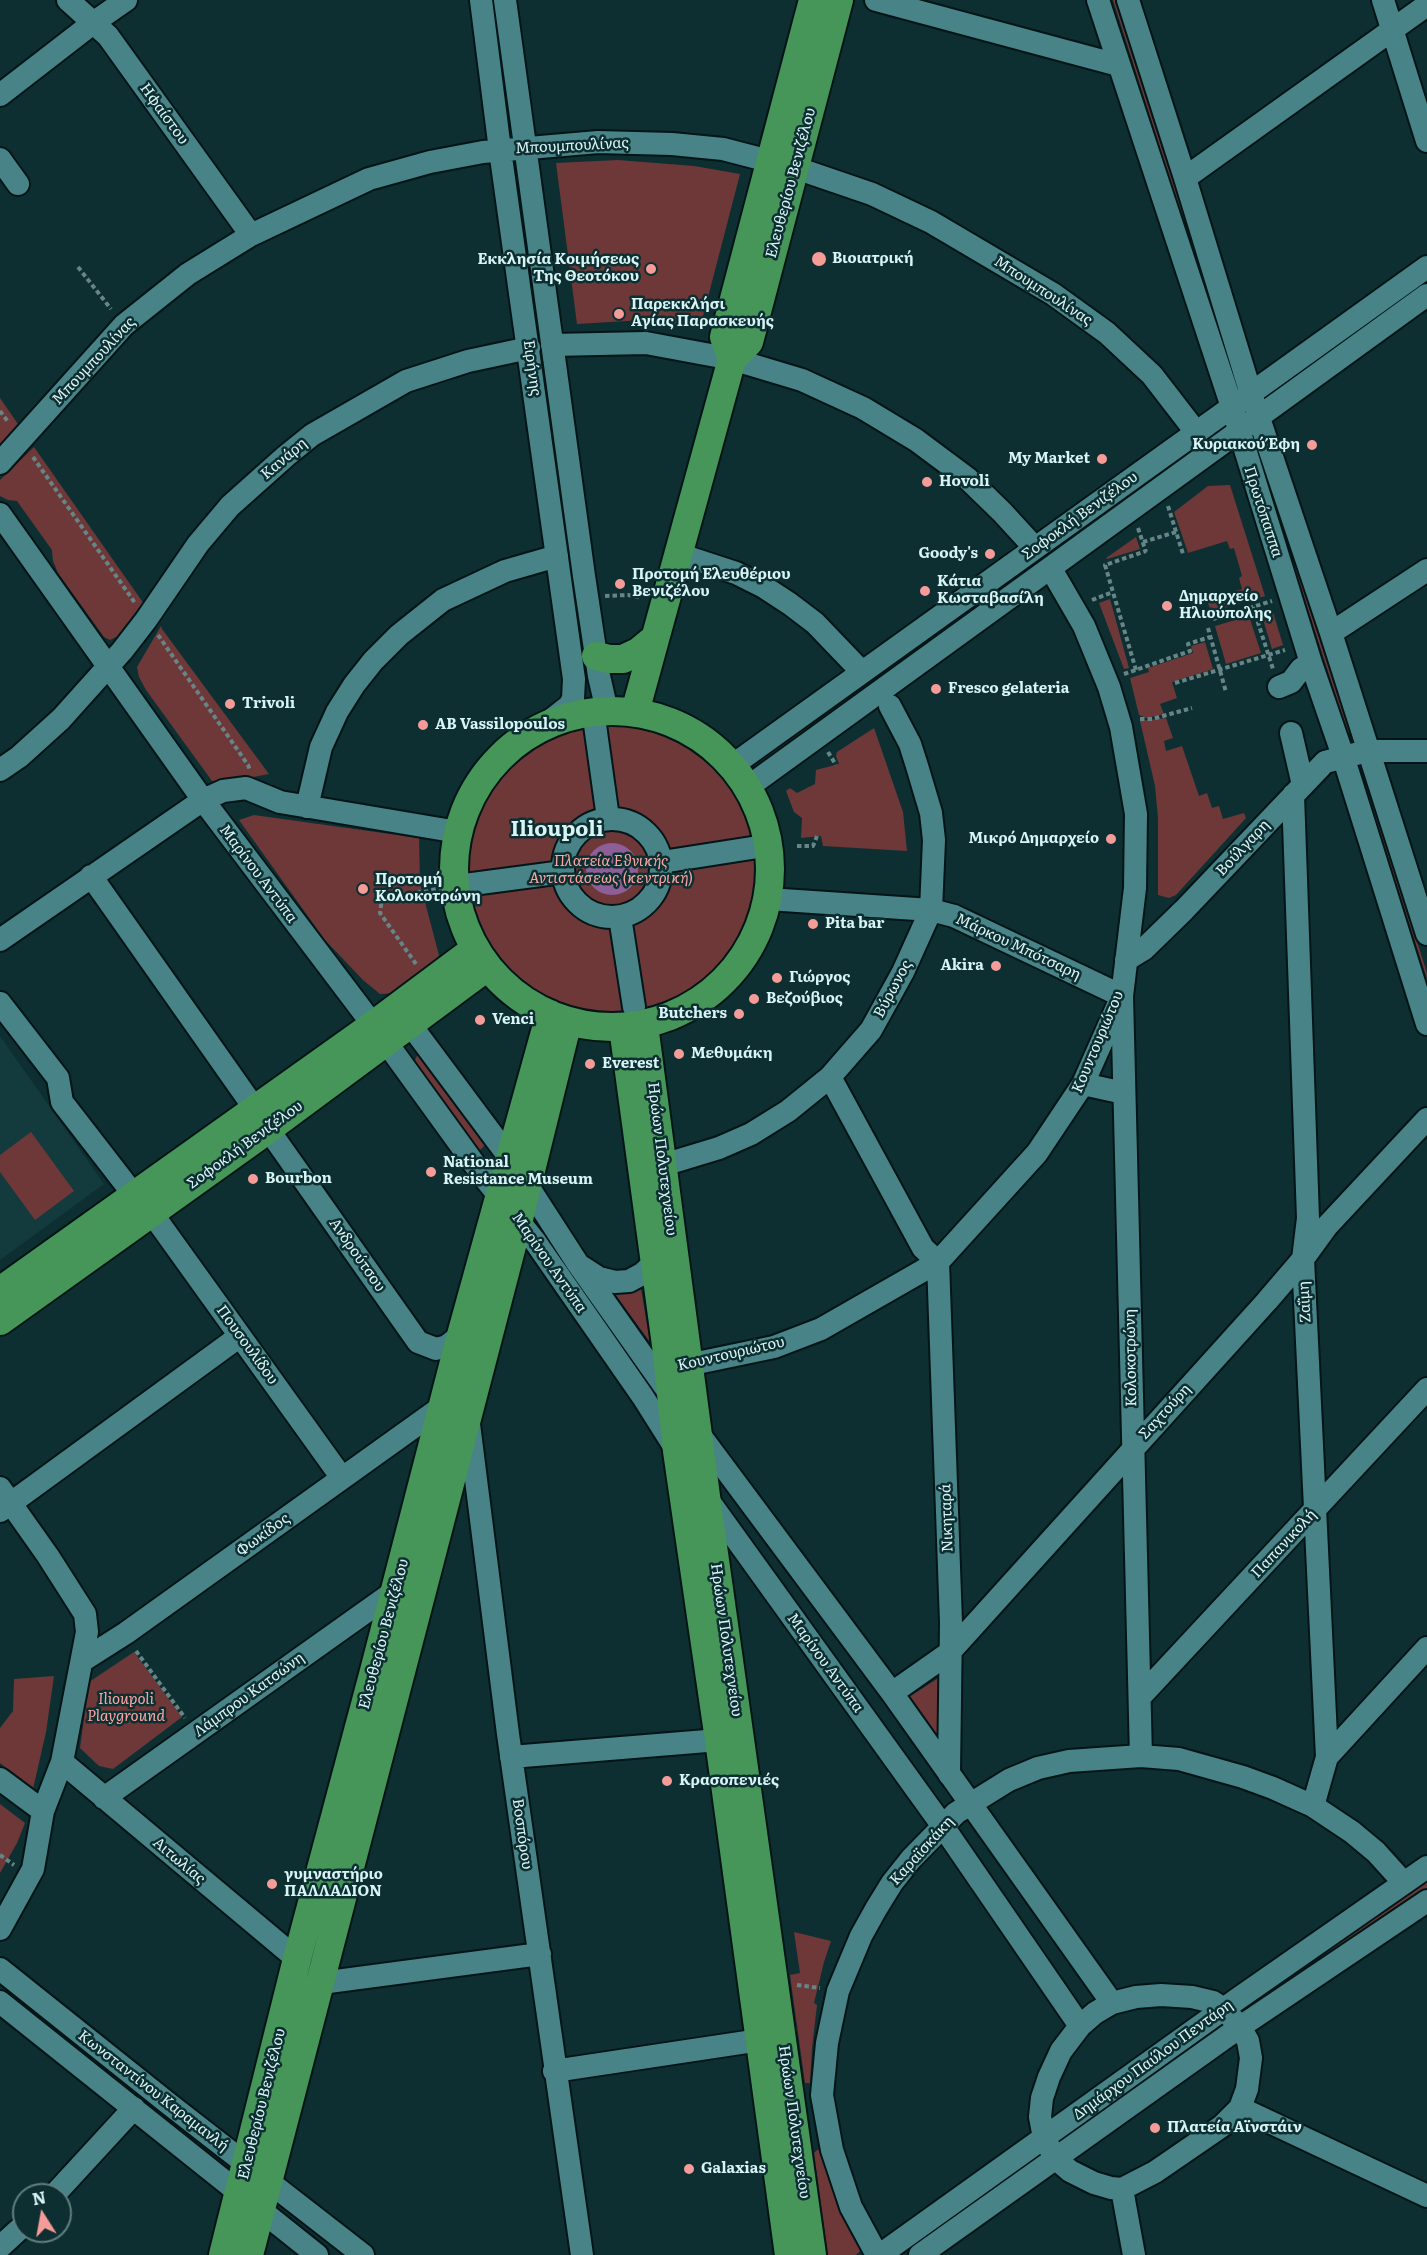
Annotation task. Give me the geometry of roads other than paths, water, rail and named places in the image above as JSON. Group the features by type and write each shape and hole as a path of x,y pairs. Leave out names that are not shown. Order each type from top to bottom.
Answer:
{"main road":[{"name":"Ελευθερίου Βενιζέλου","path":"612,716 655,638 732,359 749,342 813,0"},
{"name":"Ελευθερίου Βενιζέλου","path":"783,165 839,0"},
{"path":"596,656 623,659 638,652 655,638"},
{"path":"575,716 612,716 672,722 706,741 741,776 762,816 769,845 771,873 768,899 755,937 737,968 712,993 682,1012 663,1020 634,1020 595,1026 559,1018 530,1005 515,995 481,958 466,931 457,898 454,856 458,832 473,793 494,765 520,741 546,724 575,716"},
{"name":"Σοφοκλή Βενιζέλου","path":"0,1291 143,1203 262,1119 481,958"},
{"name":"Ελευθερίου Βενιζέλου","path":"223,2255 250,2201 268,2181 321,1983 455,1409 460,1335 509,1157 559,1018"},
{"name":"Ελευθερίου Βενιζέλου","path":"249,2255 250,2201 246,2164 297,1959 395,1591 519,1219 559,1018"},
{"name":"Ηρώων Πολυτεχνείου","path":"634,1020 663,1165 679,1367 672,1398 677,1451 720,1740 789,2255"},
{"name":"Ηρώων Πολυτεχνείου","path":"634,1020 654,1262 679,1367 698,1431 812,2255"},
{"name":"Σοφοκλή Βενιζέλου","path":"0,1321 143,1203"}],"street":[{"name":"Ηφαίστου","path":"68,0 108,36 251,235"},
{"path":"0,95 126,0"},
{"name":"Ειρήνης","path":"481,0 574,679 573,699 546,724"},
{"name":"Ειρήνης","path":"505,0 596,656 612,716 608,818"},
{"path":"876,0 1118,65"},
{"name":"Πρωτόπαππα","path":"1098,0 1232,407 1238,433 1427,1024"},
{"name":"Πρωτόπαππα","path":"1128,0 1251,394 1331,633 1427,934"},
{"path":"1383,0 1427,141"},
{"path":"1185,178 1427,5"},
{"name":"Μπουμπουλίνας","path":"0,463 124,325 188,274 251,235 369,179 430,162 500,150 598,142 723,148 872,194 931,222 1053,294 1107,333 1152,375 1196,432"},
{"path":"0,159 18,183"},
{"name":"Σοφοκλή Βενιζέλου","path":"741,776 862,672 1427,267"},
{"name":"Σοφοκλή Βενιζέλου","path":"741,776 1051,569 1427,295"},
{"path":"552,345 646,343 732,359 802,380 863,408 916,440 967,478 1035,548"},
{"name":"Κανάρη","path":"2,764 36,742 61,719 146,620 198,544 230,506 272,467 312,435 406,381 468,361 529,348"},
{"name":"Μαρίνου Αντύπα","path":"0,514 203,800 483,1176 519,1219 615,1357 706,1496 942,1825 1080,2026"},
{"path":"678,554 736,573 773,592 815,624 862,672"},
{"path":"307,807 321,747 337,712 354,685 392,641 444,600 505,571 557,556"},
{"name":"Κουντουριώτου","path":"679,1367 774,1347 822,1329 938,1262 1037,1153 1083,1084 1122,996 1136,888 1136,814 1128,762 1109,687 1084,626 1051,569"},
{"path":"1331,633 1427,570"},
{"path":"1277,681 1291,682 1301,669 1311,663"},
{"name":"Βύρωνος","path":"663,1165 719,1148 751,1134 788,1111 830,1077 871,1030 903,972 931,910 934,840 931,813 924,786 910,744 890,706"},
{"name":"Ζαΐμη","path":"1291,733 1298,790 1308,1218 1303,1259 1327,1757 1313,1806"},
{"name":"Βούλγαρη","path":"1126,960 1144,948 1184,910 1325,762 1367,751 1427,751"},
{"path":"0,940 203,800 223,791 246,788 280,802 458,832"},
{"path":"608,818 626,820 642,829 656,845 662,862 662,876 650,900 636,913 620,917 600,917 579,905 568,891 562,872 563,858 569,842 580,830 594,822 608,818"},
{"path":"662,862 758,847"},
{"path":"454,887 562,872"},
{"path":"90,876 262,1119"},
{"name":"Μάρκου Μπότσαρη","path":"768,899 931,910 954,916 1122,996"},
{"path":"620,917 634,1020"},
{"name":"Κολοκοτρώνη","path":"1122,996 1141,1756"},
{"name":"Πουσουλίδου","path":"0,1003 58,1078 62,1102 143,1203 342,1478"},
{"name":"Μαρίνου Αντύπα","path":"404,1016 509,1157 578,1264 672,1398 892,1693 1112,2003"},
{"path":"830,1077 923,1248 938,1262"},
{"path":"1083,1084 1124,1093"},
{"name":"Ανδρούτσου","path":"262,1119 418,1342 435,1349 447,1346 460,1335"},
{"name":"Σαχτούρη","path":"892,1693 949,1653 1303,1259 1327,1226 1427,1119"},
{"path":"578,1264 599,1278 615,1282 629,1281 642,1274 654,1262"},
{"name":"Νικηταρά","path":"938,1262 951,1623 949,1774"},
{"path":"0,1929 33,1869 43,1811 62,1762 87,1632 85,1614 48,1556 4,1501 240,1336"},
{"name":"Παπανικολή","path":"1140,1697 1315,1512 1336,1485 1427,1389"},
{"name":"Φωκίδος","path":"82,1661 126,1634 342,1478 455,1409"},
{"name":"Βοσπόρου","path":"455,1409 511,1757 582,2255"},
{"name":"Λάμπρου Κατσώνη","path":"104,1798 395,1591"},
{"path":"1327,1757 1427,1648"},
{"path":"511,1757 720,1740"},
{"name":"Καραϊσκάκη","path":"878,2255 851,2207 832,2150 823,2107 823,2074 830,2025 838,1991 861,1936 892,1882 942,1825 970,1802 1009,1780 1038,1768 1069,1761 1141,1756 1179,1759 1210,1766 1273,1788 1313,1806 1376,1852 1404,1883"},
{"name":"Αιτωλίας","path":"62,1762 297,1959"},
{"path":"0,1779 43,1811"},
{"name":"Δημάρχου Παύλου Πεντάρη","path":"878,2255 1427,1867"},
{"name":"Δημάρχου Παύλου Πεντάρη","path":"920,2255 1240,2027 1427,1901"},
{"path":"321,1983 540,1954"},
{"name":"Κωνσταντίνου Καραμανλή","path":"0,1970 363,2255"},
{"path":"1136,1996 1176,1996 1213,2002 1224,2009 1247,2038 1251,2058 1247,2089 1240,2108 1222,2126 1155,2172 1122,2189 1094,2183 1070,2171 1056,2159 1044,2138 1040,2117 1042,2098 1060,2051 1080,2026 1112,2003 1136,1996"},
{"name":"Κωνσταντίνου Καραμανλή","path":"0,2002 317,2255"},
{"path":"555,2071 760,2040"},
{"path":"792,2113 823,2107"},
{"path":"65,2183 134,2108"},
{"path":"1240,2108 1427,2196"},
{"path":"1122,2189 1134,2255"},
{"path":"0,2247 12,2236"}],"place":[{"name":"Βιοιατρική","path":"819,259"},
{"name":"Εκκλησία Κοιμήσεως Της Θεοτόκου","path":"651,269"},
{"name":"Παρεκκλήσι Αγίας Παρασκευής","path":"619,314"},
{"name":"Κυριακού Έφη","path":"1312,445"},
{"name":"My Market","path":"1102,459"},
{"name":"Hovoli","path":"927,482"},
{"name":"Goody's","path":"990,554"},
{"name":"Προτομή Ελευθέριου Βενιζέλου","path":"620,584"},
{"name":"Κάτια Κωσταβασίλη","path":"925,591"},
{"name":"Δημαρχείο Ηλιούπολης","path":"1167,606"},
{"name":"Fresco gelateria","path":"936,689"},
{"name":"Trivoli","path":"230,704"},
{"name":"AB Vassilopoulos","path":"423,725"},
{"name":"Μικρό Δημαρχείο","path":"1111,839"},
{"name":"Προτομή Κολοκοτρώνη","path":"363,889"},
{"name":"Pita bar","path":"813,924"},
{"name":"Akira","path":"996,966"},
{"name":"Γιώργος","path":"777,978"},
{"name":"Βεζούβιος","path":"754,999"},
{"name":"Butchers","path":"739,1014"},
{"name":"Venci","path":"480,1020"},
{"name":"Μεθυμάκη","path":"679,1054"},
{"name":"Everest","path":"590,1064"},
{"name":"National Resistance Museum","path":"431,1172"},
{"name":"Bourbon","path":"253,1179"},
{"name":"Κρασοπενιές","path":"667,1781"},
{"name":"γυμναστήριο ΠΑΛΛΑΔΙΟΝ","path":"272,1884"},
{"name":"Πλατεία Αϊνστάιν","path":"1155,2128"},
{"name":"Galaxias","path":"689,2169"}],"district":[{"name":"Ilioupoli","path":"557,830"}],"park label":[{"name":"Πλατεία Εθνικής Αντιστάσεως (κεντρική)","path":"611,870"},
{"name":"Ilioupoli Playground","path":"126,1708"}]}
